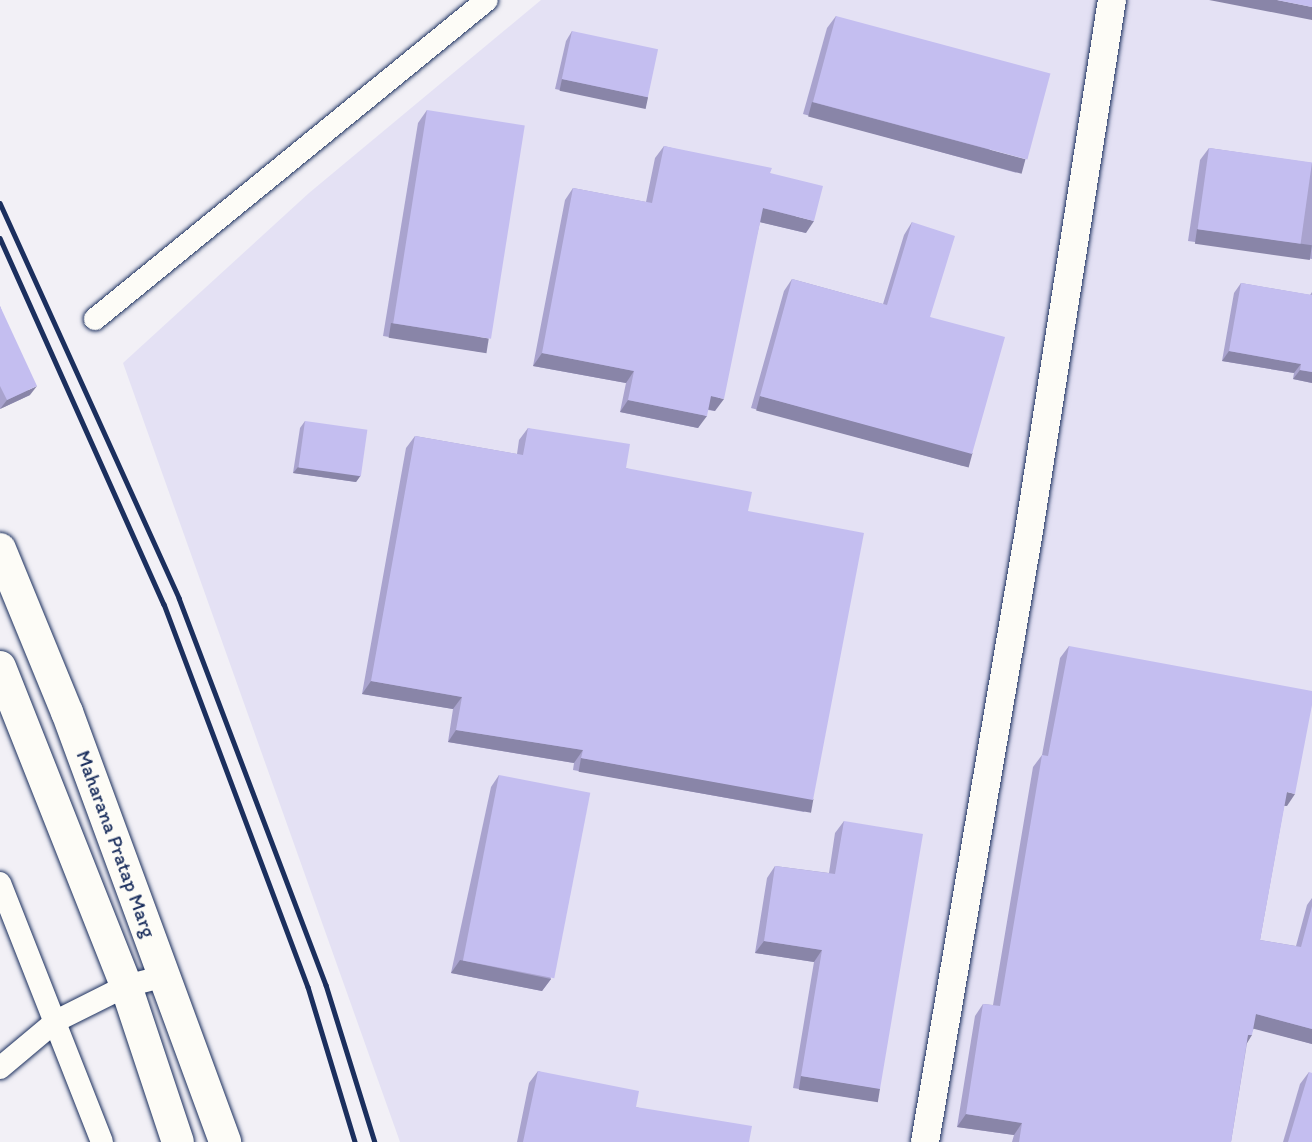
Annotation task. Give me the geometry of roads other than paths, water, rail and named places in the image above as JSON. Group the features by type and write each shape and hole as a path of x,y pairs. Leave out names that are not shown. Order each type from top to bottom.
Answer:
{"main road":[{"name":"Maharana Pratap Marg","path":"0,549 67,712 225,1142"},
{"name":"Maharana Pratap Marg","path":"0,667 126,986 178,1142"}],"street":[{"path":"95,319 487,0"},
{"path":"925,1142 1029,531 1112,0"},
{"path":"0,884 102,1142"},
{"path":"0,1068 56,1021 126,986 165,976"}],"railway":[{"path":"0,203 179,598 326,985 375,1142"},
{"path":"0,238 164,604 308,987 355,1142"}]}
